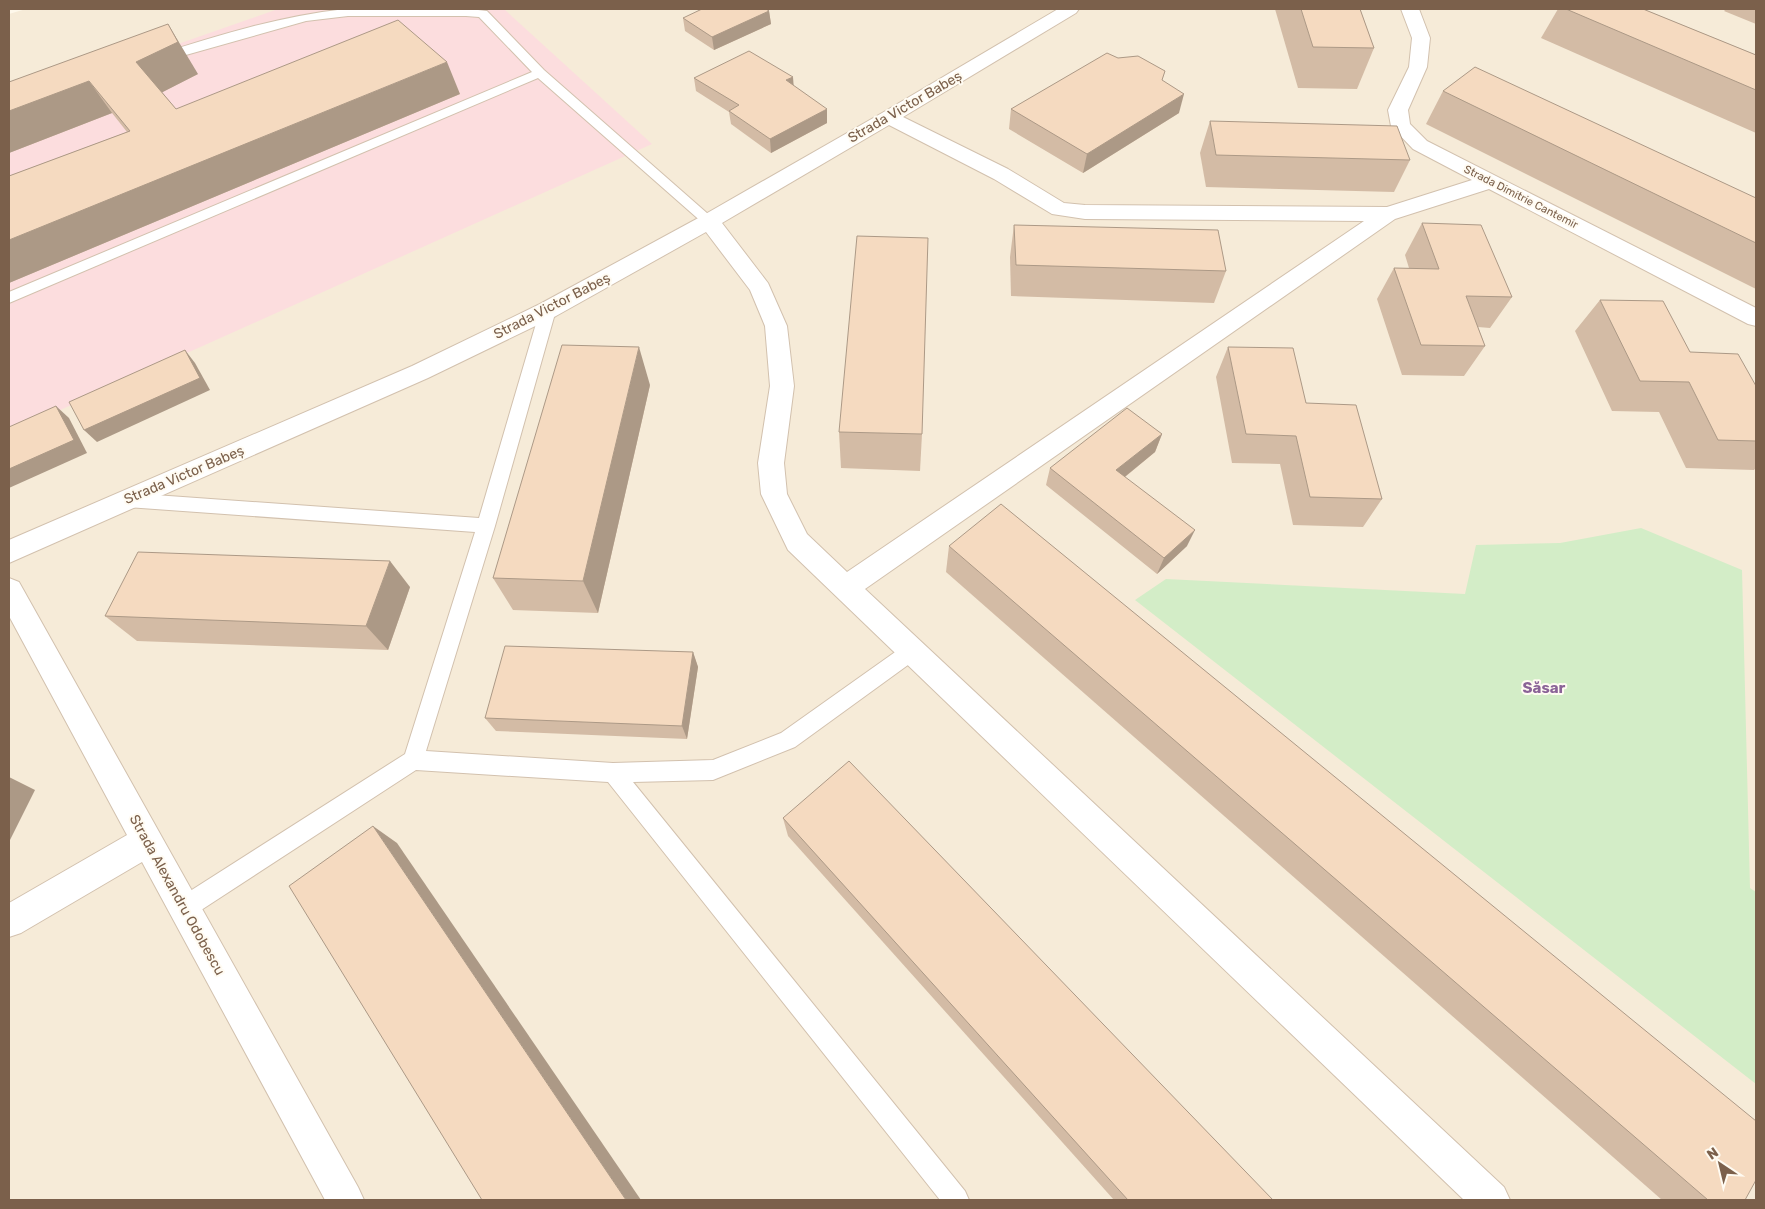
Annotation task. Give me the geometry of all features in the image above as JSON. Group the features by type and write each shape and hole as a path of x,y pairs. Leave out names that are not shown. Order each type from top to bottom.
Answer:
{"street":[{"name":"Strada Victor Babeș","path":"9,552 420,372 548,310 709,221 890,117 1070,9"},
{"name":"Strada Dimitrie Cantemir","path":"1410,9 1421,38 1418,66 1398,110 1401,126 1420,145 1756,318"},
{"path":"890,117 1001,174 1058,209 1085,212 1388,214"},
{"path":"846,587 1388,214 1490,182"},
{"path":"709,221 760,288 776,326 782,386 771,463 774,494 797,542 1491,1200"},
{"name":"Strada Alexandru Odobescu","path":"9,590 345,1200"},
{"path":"9,921 147,841"}],"lane":[{"path":"150,62 188,49 305,17 348,12 466,12 483,14 540,73 655,176 709,221"},
{"path":"9,298 540,73"},
{"path":"413,760 486,526 548,310"},
{"path":"127,500 486,526"},
{"path":"184,908 413,760 613,772 713,770 788,740 912,651"},
{"path":"613,772 956,1200"}],"shaded area":[{"path":"26,9 1756,9 1756,1200 9,1200 9,14"},
{"path":"278,9 504,9 652,144 9,433 9,103"}],"green space":[{"path":"1641,528 1742,570 1750,888 1756,892 1756,1084 1135,600 1166,579 1465,594 1476,545 1560,543"}],"building":[{"path":"702,9 766,9 769,11 712,37 683,18"},
{"path":"1301,9 1360,9 1374,48 1313,47"},
{"path":"1566,9 1643,9 1756,55 1756,90"},
{"path":"398,20 447,62 9,240 9,176 130,131 89,81 9,111 9,82 168,24 178,42 136,62 176,109"},
{"path":"749,51 793,77 786,80 827,109 770,139 729,111 739,105 694,78"},
{"path":"1107,53 1118,58 1138,56 1165,71 1162,80 1184,94 1087,154 1011,109"},
{"path":"1475,67 1756,198 1756,243 1443,91"},
{"path":"1210,121 1397,126 1410,160 1216,155"},
{"path":"1422,223 1481,225 1512,297 1466,296 1485,346 1421,345 1394,268 1439,269"},
{"path":"1014,225 1218,230 1226,271 1016,265"},
{"path":"857,236 928,238 922,434 839,432"},
{"path":"1600,300 1663,301 1690,352 1738,354 1756,386 1756,441 1718,440 1689,382 1640,381"},
{"path":"562,345 639,347 583,581 493,578"},
{"path":"1228,347 1293,348 1306,403 1356,405 1382,499 1310,497 1296,436 1246,434"},
{"path":"185,350 200,378 84,430 69,402"},
{"path":"56,406 74,440 9,469 9,427"},
{"path":"1127,408 1162,434 1116,470 1195,530 1164,558 1050,468"},
{"path":"1001,504 1756,1121 1756,1180 1745,1200 1708,1200 949,546"},
{"path":"138,552 390,561 366,626 105,616"},
{"path":"505,646 693,652 682,726 485,718"},
{"path":"849,761 1273,1200 1128,1200 783,818"},
{"path":"373,826 626,1200 482,1200 289,886"}],"district":[{"name":"Săsar","path":"1544,688"}]}
